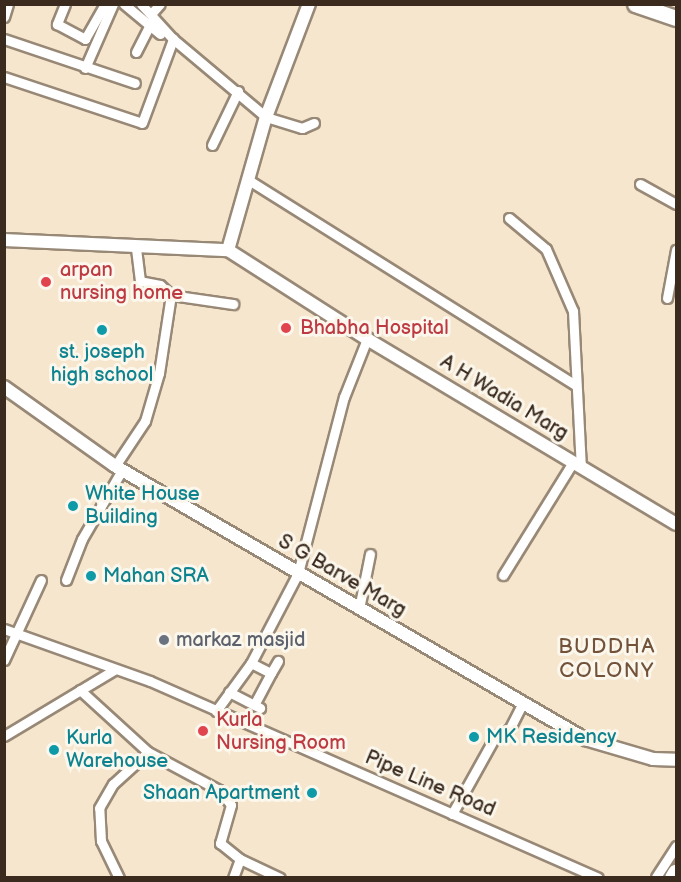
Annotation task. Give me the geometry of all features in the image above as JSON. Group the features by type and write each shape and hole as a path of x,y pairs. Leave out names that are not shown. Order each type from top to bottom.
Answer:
{"highway":[{"path":"673,878 676,873"}],"main road":[{"path":"635,4 676,18"}],"street":[{"path":"4,17 8,4"},
{"path":"52,20 60,4"},
{"path":"65,4 57,24 85,39 105,4"},
{"path":"85,68 113,4"},
{"path":"124,4 160,34"},
{"path":"141,4 173,39 238,91 266,117 302,128 314,123"},
{"path":"136,52 152,15 160,4"},
{"path":"4,240 228,250 266,117 309,4"},
{"path":"4,39 135,83"},
{"path":"4,77 124,114 142,123 173,39"},
{"path":"212,145 238,91"},
{"path":"247,179 575,385"},
{"path":"640,184 676,204"},
{"path":"503,575 577,465 573,311 546,249 509,219"},
{"path":"136,246 140,280 160,285 171,295 233,304"},
{"name":"A H Wadia Marg","path":"228,250 367,339 676,524"},
{"path":"668,298 676,250"},
{"path":"66,580 82,539 145,421 159,373 171,295"},
{"path":"216,711 251,663 297,573 344,397 367,339"},
{"name":"S G Barve Marg","path":"4,387 119,468 585,739 653,759 676,760"},
{"path":"360,609 370,554"},
{"path":"4,660 41,580"},
{"name":"Pipe Line Road","path":"4,629 150,681 598,878"},
{"path":"229,692 257,706 278,661"},
{"path":"251,663 271,673"},
{"path":"4,736 114,670"},
{"path":"80,690 148,752 219,790 231,805 220,843 240,859 280,878"},
{"path":"452,814 496,735 505,734 523,703"},
{"path":"119,878 101,842 99,808 113,784 148,752"},
{"path":"656,877 676,846"},
{"path":"233,878 240,859"}],"place":[{"name":"arpan nursing home","path":"46,282"},
{"name":"Bhabha Hospital","path":"286,328"},
{"name":"st. joseph high school","path":"102,330"},
{"name":"White House Building","path":"73,506"},
{"name":"Mahan SRA","path":"91,576"},
{"name":"markaz masjid","path":"164,640"},
{"name":"Kurla Nursing Room","path":"203,731"},
{"name":"MK Residency","path":"474,737"},
{"name":"Kurla Warehouse","path":"54,750"},
{"name":"Shaan Apartment","path":"312,793"}],"district":[{"name":"BUDDHA COLONY","path":"607,659"}]}
